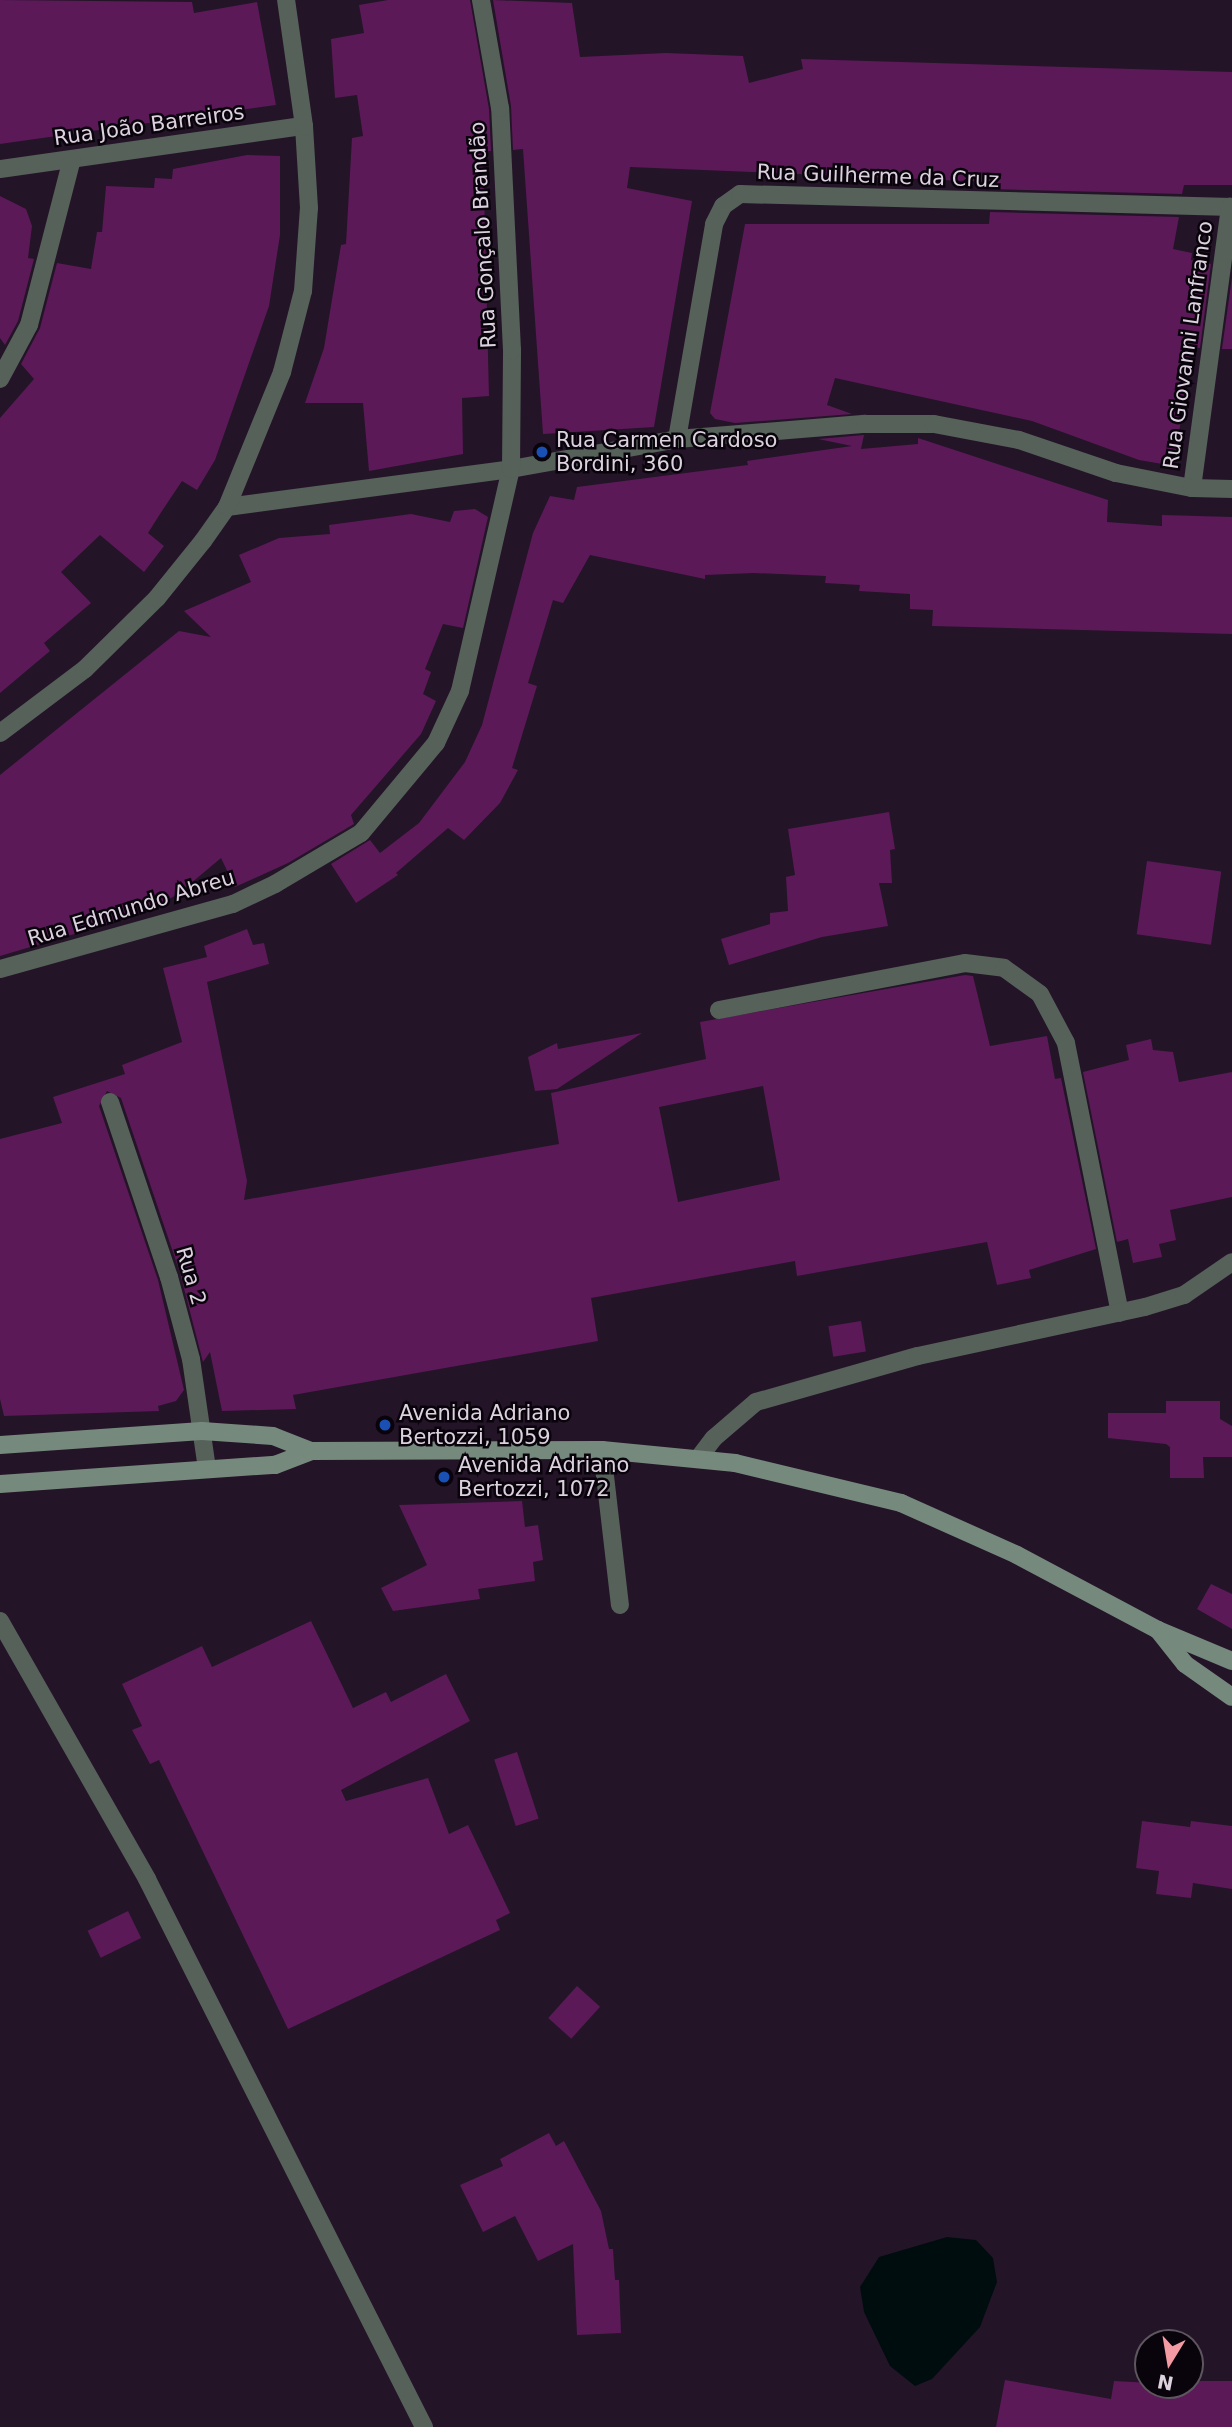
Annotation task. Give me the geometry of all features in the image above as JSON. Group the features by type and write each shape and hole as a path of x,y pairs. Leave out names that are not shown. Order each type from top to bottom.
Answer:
{"main road":[{"path":"0,1445 202,1431 274,1436 311,1451"},
{"path":"0,1484 275,1465 311,1451 602,1450 698,1459 803,1477 901,1503 1017,1555 1158,1630 1232,1661"},
{"path":"1158,1630 1185,1664 1232,1697"}],"street":[{"path":"0,733 85,669 157,598 227,506 282,372 303,291 309,208 304,126 286,0"},
{"name":"Rua Gonçalo Brandão","path":"481,0 500,108 512,350 511,469"},
{"name":"Rua João Barreiros","path":"0,169 304,126"},
{"path":"0,379 29,325 72,159"},
{"name":"Rua Guilherme da Cruz","path":"677,439 714,223 723,206 740,194 1231,207"},
{"name":"Rua Giovanni Lanfranco","path":"1192,488 1231,207"},
{"path":"227,506 511,469 677,439 865,424 934,424 1018,440 1116,473 1192,488 1232,489"},
{"name":"Rua Edmundo Abreu","path":"0,969 233,904 361,832 436,743 460,691 511,469"},
{"path":"719,1010 965,963 1004,968 1040,994 1066,1043 1120,1313"},
{"name":"Rua 2","path":"110,1102 169,1277 191,1359 207,1469"},
{"path":"698,1459 738,1415 780,1394 918,1356 1120,1313 1184,1295 1232,1262"},
{"path":"602,1450 620,1605"},
{"path":"0,1620 147,1880 424,2427"}],"shaded area":[{"path":"947,2237 976,2240 993,2258 997,2282 980,2327 932,2379 915,2386 890,2366 864,2312 860,2287 879,2257"}],"building":[{"path":"0,0 192,2 194,13 257,2 276,105 0,144"},
{"path":"388,0 470,0 489,109 491,151 483,151 489,396 462,398 463,454 369,471 363,403 305,403 324,348 341,245 346,244 352,138 363,136 357,95 335,98 331,39 364,33 359,5"},
{"path":"493,0 572,3 580,57 666,53 743,56 749,83 803,69 801,59 1232,72 1232,185 1184,185 1182,194 990,189 991,182 630,167 627,188 692,201 654,427 543,434 523,149 513,150 511,106"},
{"path":"247,155 280,156 280,235 269,306 215,460 197,490 182,481 160,514 148,533 164,546 144,572 100,535 61,572 91,603 44,643 50,651 0,693 0,418 34,379 21,364 40,328 57,263 91,269 97,232 102,232 106,186 154,188 155,178 172,179 173,169"},
{"path":"0,196 26,209 32,226 28,258 34,259 18,321 5,345 0,338"},
{"path":"990,212 1179,217 1173,249 1192,253 1191,260 1211,264 1200,348 1192,347 1174,466 1139,460 1032,421 835,378 827,405 852,414 735,423 715,419 710,413 745,224 989,224"},
{"path":"1232,277 1232,349 1222,349"},
{"path":"864,435 861,449 918,444 918,438 1108,500 1107,522 1162,526 1162,515 1232,517 1232,634 932,626 933,610 910,609 910,594 859,591 860,585 825,583 826,576 754,573 705,575 705,579 590,555 563,603 553,600 528,683 537,686 512,768 518,770 500,803 464,840 448,828 396,873 398,875 356,903 331,864 370,840 380,853 419,823 465,762 482,725 533,533 550,496 574,500 577,487 748,465 747,461 852,446 818,439"},
{"path":"475,509 488,517 463,628 443,624 425,669 431,672 423,694 436,701 421,734 351,815 354,824 288,863 235,887 221,858 178,894 149,910 140,899 115,922 0,956 0,775 179,631 211,637 184,611 251,582 239,555 279,538 330,534 329,525 411,514 450,522 454,511"},
{"path":"889,812 895,849 890,850 892,883 879,883 888,926 822,937 729,965 721,939 770,924 770,913 788,911 786,877 795,875 788,829"},
{"path":"1147,861 1221,871 1211,945 1137,934"},
{"path":"247,929 253,945 264,943 269,964 207,982 247,1181 244,1200 559,1144 551,1093 706,1059 700,1022 965,975 973,976 990,1046 1047,1036 1055,1079 1061,1078 1096,1249 1029,1270 1031,1278 997,1285 987,1242 797,1276 795,1261 591,1298 598,1341 293,1395 296,1409 222,1411 210,1352 203,1362 180,1273 121,1098 107,1091 99,1106 158,1280 184,1390 176,1401 158,1406 159,1411 4,1416 0,1399 0,1139 62,1123 53,1097 125,1074 122,1065 182,1042 163,968 207,957 204,946","holes":["763,1086 780,1180 678,1202 659,1107"]},
{"path":"642,1033 557,1089 535,1091 528,1057 557,1043 558,1049"},
{"path":"1151,1039 1153,1050 1173,1052 1179,1082 1232,1072 1232,1197 1170,1210 1176,1240 1159,1244 1162,1257 1133,1263 1128,1239 1117,1242 1083,1072 1129,1060 1126,1045"},
{"path":"861,1321 866,1352 833,1357 828,1326"},
{"path":"1166,1401 1220,1401 1220,1419 1232,1426 1232,1457 1203,1457 1204,1478 1170,1478 1170,1447 1166,1444 1108,1438 1108,1413 1166,1413"},
{"path":"522,1501 525,1527 538,1525 543,1560 533,1562 535,1581 478,1589 480,1599 393,1611 381,1588 427,1565 399,1505"},
{"path":"1211,1584 1232,1594 1232,1629 1197,1609"},
{"path":"311,1621 353,1708 386,1692 391,1702 446,1674 470,1721 341,1790 346,1801 428,1778 449,1834 468,1825 510,1913 496,1920 500,1930 288,2029 159,1760 150,1764 132,1730 142,1726 122,1684 202,1646 212,1667"},
{"path":"517,1752 539,1819 516,1826 494,1759"},
{"path":"1142,1821 1190,1827 1191,1821 1232,1826 1232,1889 1193,1883 1191,1898 1156,1894 1159,1871 1136,1868"},
{"path":"128,1911 141,1938 101,1958 88,1931"},
{"path":"577,1986 600,2007 571,2039 548,2018"},
{"path":"549,2133 556,2146 564,2141 601,2211 609,2249 613,2249 615,2280 619,2280 621,2333 577,2335 573,2244 538,2261 515,2216 483,2232 460,2185 503,2166 500,2159"},
{"path":"1005,2380 1111,2399 1114,2381 1134,2382 1134,2399 1204,2399 1204,2381 1232,2381 1232,2427 996,2427"}],"place":[{"name":"Rua Carmen Cardoso Bordini, 360","path":"542,452"},
{"name":"Avenida Adriano Bertozzi, 1059","path":"385,1425"},
{"name":"Avenida Adriano Bertozzi, 1072","path":"444,1477"}]}
